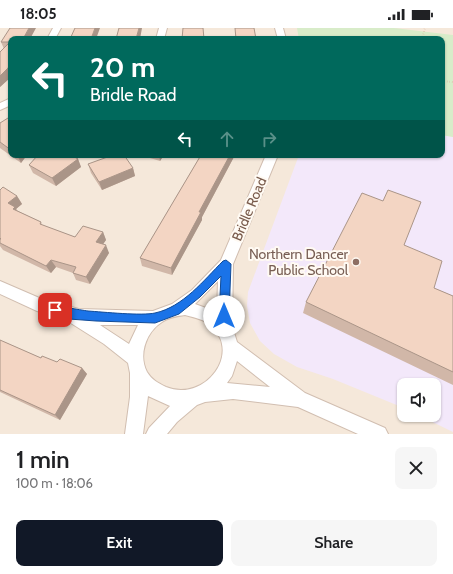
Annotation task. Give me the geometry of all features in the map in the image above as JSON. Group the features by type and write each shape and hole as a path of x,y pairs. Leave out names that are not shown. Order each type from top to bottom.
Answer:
{"street":[{"name":"Bridle Road","path":"224,327 226,264 271,158"},
{"name":"Bridle Road","path":"175,310 197,294 226,264"},
{"path":"0,287 29,302 69,314 123,318 155,318 175,310 185,308 200,310 208,313 224,327 232,348 228,370 219,384 207,394"},
{"path":"69,314 110,339 137,367 143,384 160,396 179,401 190,401"},
{"path":"134,434 139,397 136,347 142,332 155,318"},
{"path":"232,348 299,399 379,434"},
{"path":"155,434 171,416 190,401 207,394 234,391 299,399"}],"shaded area":[{"path":"0,28 453,28 453,434 0,434"},
{"name":"Northern Dancer Public School","path":"445,136 453,137 453,432 432,422 441,422 441,378 397,378 397,405 333,379 297,367 274,354 260,341 250,323 247,306 248,292 298,158 445,158"}],"green space":[{"path":"297,28 394,28 453,35 453,137 445,136 445,36 298,36"}],"building":[{"path":"10,28 29,28 25,36 8,36 8,42 1,42"},
{"path":"75,28 95,28 92,36 71,36"},
{"path":"119,28 139,28 137,36 117,36"},
{"path":"183,28 203,28 204,36 182,36"},
{"path":"235,28 254,28 255,36 236,36"},
{"path":"8,44 8,68 0,76 0,52"},
{"path":"8,118 8,148 0,142 0,123"},
{"path":"35,158 78,159 52,178 29,165"},
{"path":"105,158 126,158 133,168 99,182 88,164"},
{"path":"199,158 228,158 171,268 140,258"},
{"path":"3,187 17,196 8,203 15,207 13,209 41,222 40,224 75,237 83,226 103,232 96,242 106,245 86,277 73,273 76,267 51,260 46,266 0,243 0,190"},
{"path":"388,190 421,202 404,245 442,261 434,288 453,296 453,372 306,302 362,193 383,201"},
{"path":"0,340 41,358 42,356 57,362 60,359 82,368 55,415 0,390"}],"place":[{"name":"Northern Dancer Public School","path":"356,262"}],"route":[{"path":"55,310 69,314 96,317 155,318 166,312 175,310 197,294 226,264 224,316"}]}
